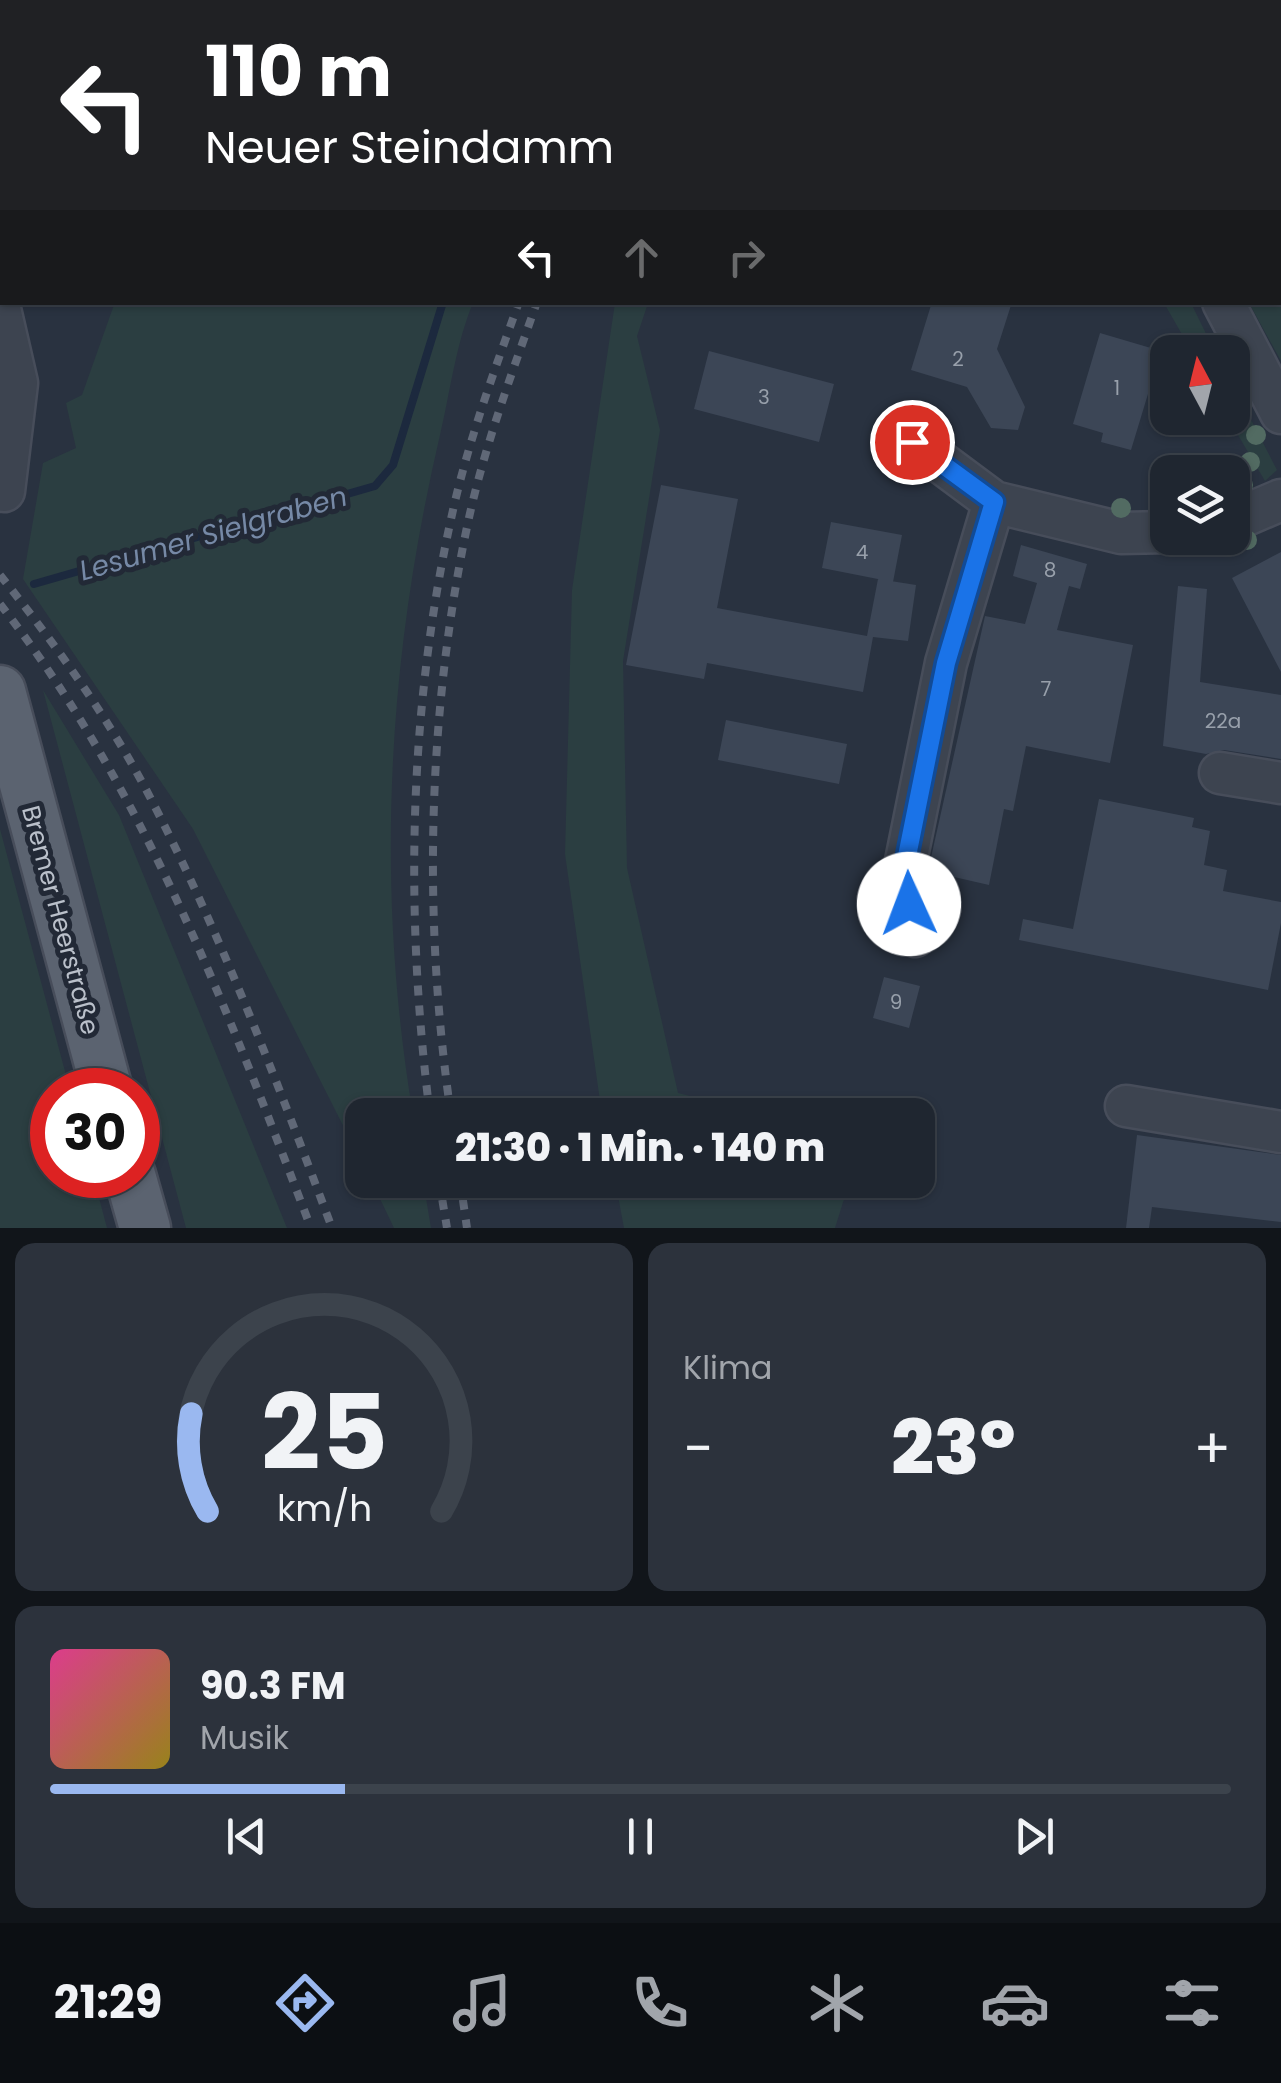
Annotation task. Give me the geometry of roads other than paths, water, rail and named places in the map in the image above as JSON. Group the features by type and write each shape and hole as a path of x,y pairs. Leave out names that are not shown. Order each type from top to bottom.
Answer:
{"main road":[{"name":"Bremer Heerstraße","path":"0,692 101,1068"},
{"path":"137,1198 145,1228"}],"street":[{"path":"1226,305 1281,414"},
{"path":"0,310 17,384 4,491"},
{"path":"912,442 994,502 1121,533 1150,532"},
{"path":"1250,513 1281,500"},
{"path":"914,936 904,871 946,663 994,502"},
{"path":"1220,772 1281,783"},
{"path":"1126,1106 1281,1132"}],"waterway":[{"name":"Lesumer Sielgraben","path":"34,584 375,486 393,465 442,305"}],"railway":[{"path":"428,1098 414,891 419,741 426,667 457,491 518,305"},
{"path":"449,1098 433,895 437,746 444,672 467,527 481,470 536,305"},
{"path":"0,575 82,684 152,801 226,959 332,1228"},
{"path":"0,604 98,749 140,825 214,984 311,1228"},
{"path":"442,1198 447,1228"},
{"path":"463,1198 467,1228"}]}
